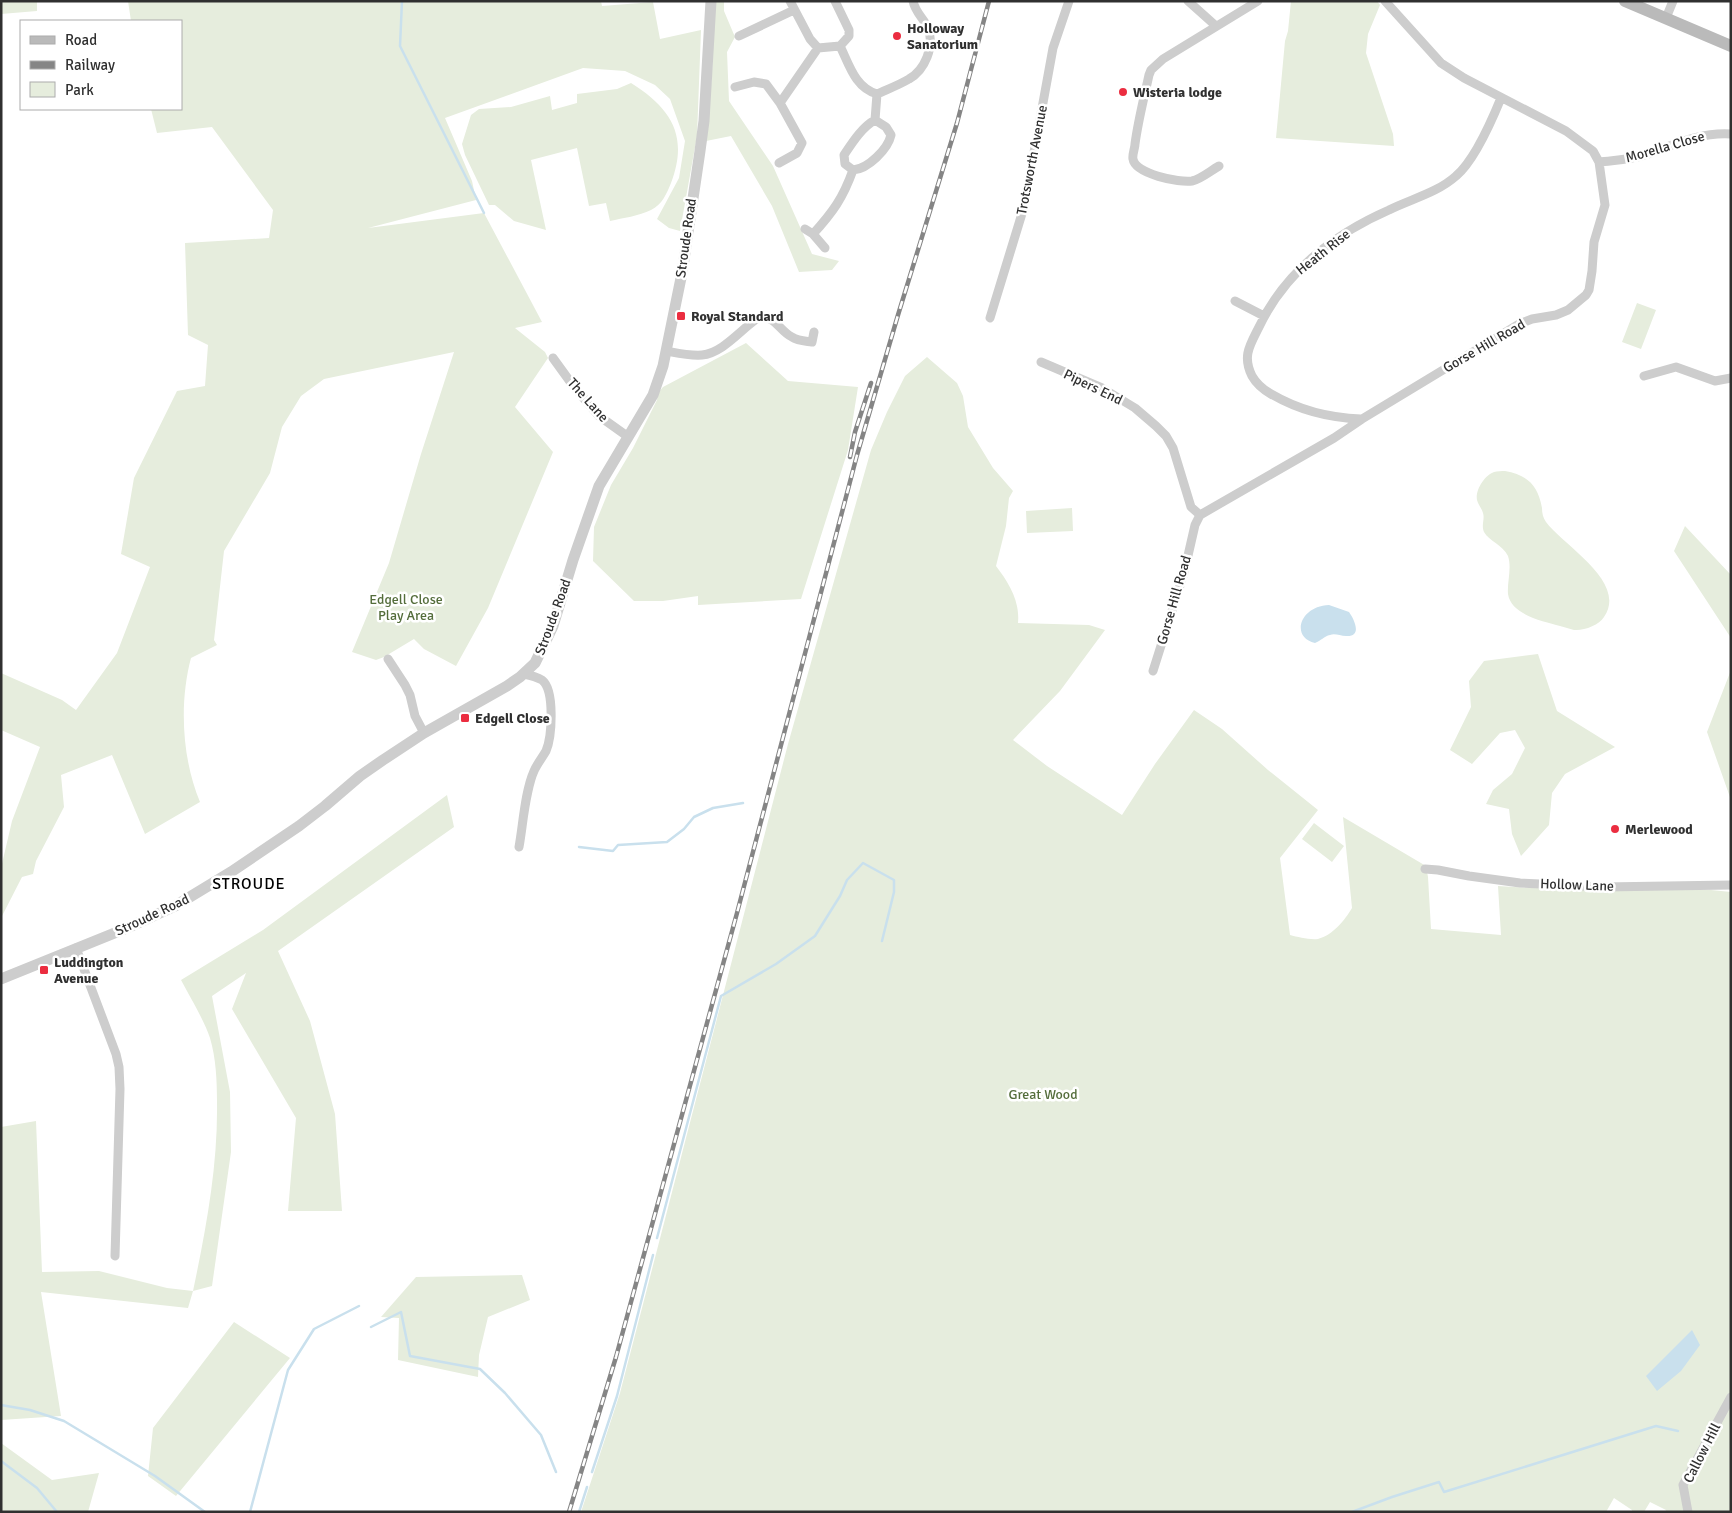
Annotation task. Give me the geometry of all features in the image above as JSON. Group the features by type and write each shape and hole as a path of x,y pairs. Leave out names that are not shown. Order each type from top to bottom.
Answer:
{"main road":[{"path":"1625,1 1731,46"}],"street":[{"name":"Stroude Road","path":"1,979 175,906 231,872 299,826 360,776 424,733 507,686 524,674 535,663 552,626 599,486 652,395 661,372 682,273 701,144 711,1"},
{"path":"818,48 840,46 849,36 850,30 835,1"},
{"path":"840,46 860,85 869,92 877,94 910,78 918,72 928,54 931,43 929,30 914,7 913,1"},
{"name":"Trotsworth Avenue","path":"990,318 1024,207 1053,48 1069,1"},
{"path":"1188,1 1216,26"},
{"path":"1218,166 1193,180 1184,181 1144,172 1137,166 1133,160 1136,137 1151,70 1163,58 1258,1"},
{"path":"1385,1 1441,63 1464,78 1575,136 1593,151 1599,162"},
{"path":"1666,18 1673,1"},
{"path":"739,36 792,6 810,39 818,48"},
{"path":"780,103 818,48"},
{"path":"735,88 754,82 766,84 780,103 802,143 797,153 779,163"},
{"path":"875,120 877,94"},
{"name":"Heath Rise","path":"1362,419 1329,416 1304,410 1282,400 1253,379 1246,361 1250,347 1264,316 1294,274 1313,256 1377,215 1441,187 1462,172 1480,142 1501,98"},
{"path":"875,120 886,127 891,138 883,150 871,161 862,168 853,170 845,164 844,155 862,132 875,120"},
{"name":"Morella Close","path":"1599,162 1632,158 1695,137 1712,134 1731,134"},
{"name":"Gorse Hill Road","path":"1154,671 1184,573 1195,525 1200,515 1334,438 1519,324 1568,310 1586,295 1591,285 1594,242 1605,205 1599,162"},
{"path":"825,248 809,232 835,209 847,187 853,170"},
{"path":"1235,301 1264,316"},
{"path":"666,351 693,355 710,352 724,345 754,321 764,317 773,320 788,335 794,338 812,342 814,332"},
{"name":"The Lane","path":"553,358 574,387 599,416 627,436"},
{"name":"Pipers End","path":"1041,362 1102,388 1135,408 1156,426 1166,436 1173,448 1191,507 1200,515"},
{"path":"1644,376 1676,367 1715,381 1731,378"},
{"path":"388,659 410,695 415,716 424,733"},
{"path":"520,848 525,810 534,771 550,740 552,717 547,687 541,679 535,663"},
{"path":"524,674 541,679"},
{"name":"Hollow Lane","path":"1425,869 1520,883 1554,885 1603,887 1731,885"},
{"path":"76,948 119,1066 115,1256"},
{"name":"Callow Hill","path":"1688,1512 1684,1486 1731,1397"}],"green space":[{"path":"1,1 37,1 37,11 1,14"},
{"name":"Edgell Close Play Area","path":"128,1 601,1 602,6 653,2 660,39 701,30 697,136 680,231 669,228 657,219 679,178 685,141 670,99 655,85 625,71 583,68 445,118 472,181 476,200 368,228 484,213 542,322 515,328 545,352 548,358 515,407 553,452 488,608 456,666 424,649 414,639 376,660 352,652 389,563 421,454 454,352 324,379 301,396 282,427 270,473 224,551 214,640 217,645 191,658 185,693 184,731 189,768 200,802 145,834 112,755 61,775 64,807 36,861 33,874 22,877 1,918 1,868 12,821 40,747 1,730 1,673 62,700 76,710 117,653 150,567 121,554 134,478 177,391 205,386 208,345 188,335 185,243 269,238 273,210 212,127 157,133 151,110 182,110 182,20 131,20"},
{"path":"714,1 724,1 724,11 735,37 727,52 729,101 773,166 812,254 839,261 832,270 799,272 772,206 731,136 706,141 712,74"},
{"path":"1291,1 1377,1 1380,5 1368,34 1366,53 1393,134 1394,146 1276,138 1285,41"},
{"path":"631,83 657,103 666,113 677,137 676,166 668,191 658,205 641,214 610,221 606,203 589,206 577,148 531,160 546,230 514,221 495,205 489,205 465,155 462,144 471,115 479,109 511,107 550,96 552,110 577,103 577,94 617,89"},
{"path":"1637,303 1656,310 1641,349 1622,342"},
{"path":"746,343 788,381 858,387 848,450 801,599 698,605 698,596 663,601 634,601 593,561 594,527 611,485 633,448 657,400 658,393 663,387"},
{"name":"Great Wood","path":"927,357 957,383 963,396 968,427 993,468 1013,491 1009,498 1006,526 996,566 1013,593 1017,607 1018,623 1089,625 1105,630 1060,691 1013,740 1047,766 1122,815 1155,764 1194,710 1222,729 1268,770 1318,810 1280,858 1290,935 1311,939 1323,937 1338,926 1352,908 1343,817 1426,866 1431,929 1501,935 1498,886 1731,892 1731,1512 1665,1512 1666,1510 1650,1502 1644,1512 1632,1512 1632,1510 1614,1498 1606,1512 581,1512 620,1393 788,744 871,450 905,376"},
{"path":"1505,471 1520,475 1530,482 1538,493 1546,522 1591,565 1601,578 1608,591 1609,604 1602,620 1595,625 1582,630 1574,630 1545,622 1521,612 1510,601 1508,594 1510,565 1508,556 1484,532 1483,515 1477,496 1481,483 1487,476 1494,472"},
{"path":"1072,508 1073,531 1027,533 1026,511"},
{"path":"1685,526 1731,575 1731,638 1674,551"},
{"path":"1538,654 1557,711 1615,747 1565,774 1552,793 1549,825 1521,856 1512,834 1509,809 1486,804 1493,790 1512,774 1525,748 1515,730 1500,733 1472,764 1450,750 1471,707 1469,681 1484,661"},
{"path":"1731,670 1731,800 1707,732"},
{"path":"447,795 454,827 278,951 310,1021 335,1114 342,1211 288,1211 296,1118 232,1009 246,973 212,996 230,1092 231,1152 212,1286 193,1291 207,1221 216,1150 217,1086 210,1038 201,1016 181,980 263,930"},
{"path":"1314,823 1344,846 1332,862 1302,839"},
{"path":"36,1121 42,1272 99,1271 167,1288 193,1291 188,1308 41,1292 61,1416 1,1420 1,1127"},
{"path":"522,1275 530,1300 488,1317 479,1355 478,1377 398,1360 399,1318 381,1317 416,1277"},
{"path":"234,1322 290,1358 176,1496 148,1476 153,1428"},
{"path":"1,1443 52,1480 99,1473 88,1512 1,1512"}],"water":[{"path":"1329,605 1349,612 1356,631 1351,636 1332,634 1315,643 1307,640 1301,629 1305,616 1319,607"},
{"path":"1692,1330 1700,1345 1681,1371 1657,1391 1646,1376"}],"waterway":[{"path":"402,1 400,46 484,213"},
{"path":"579,847 613,851 618,845 667,842 684,829 694,817 713,808 743,803"},
{"path":"657,1238 721,996 776,964 815,936 840,896 847,880 863,863 894,880 894,892 882,941"},
{"path":"592,1472 617,1396 653,1255"},
{"path":"250,1512 288,1370 314,1329 359,1306"},
{"path":"371,1327 401,1312 410,1356 480,1369 505,1393 541,1435 556,1472"},
{"path":"1,1405 30,1410 64,1421 155,1476 205,1512"},
{"path":"1352,1512 1439,1482 1444,1492 1656,1426 1678,1431"},
{"path":"1,1461 37,1488 57,1512"},
{"path":"579,1512 587,1487"}],"railway":[{"path":"569,1512 616,1357 737,913 857,455 957,123 989,1"},
{"path":"850,457 855,432 871,383"}],"place":[{"name":"Holloway Sanatorium","path":"897,36"},
{"name":"Wisteria lodge","path":"1123,92"},
{"name":"Royal Standard","path":"681,316"},
{"name":"Edgell Close","path":"465,718"},
{"name":"Merlewood","path":"1615,829"},
{"name":"Luddington Avenue","path":"44,970"}],"district":[{"name":"STROUDE","path":"249,884"}]}
